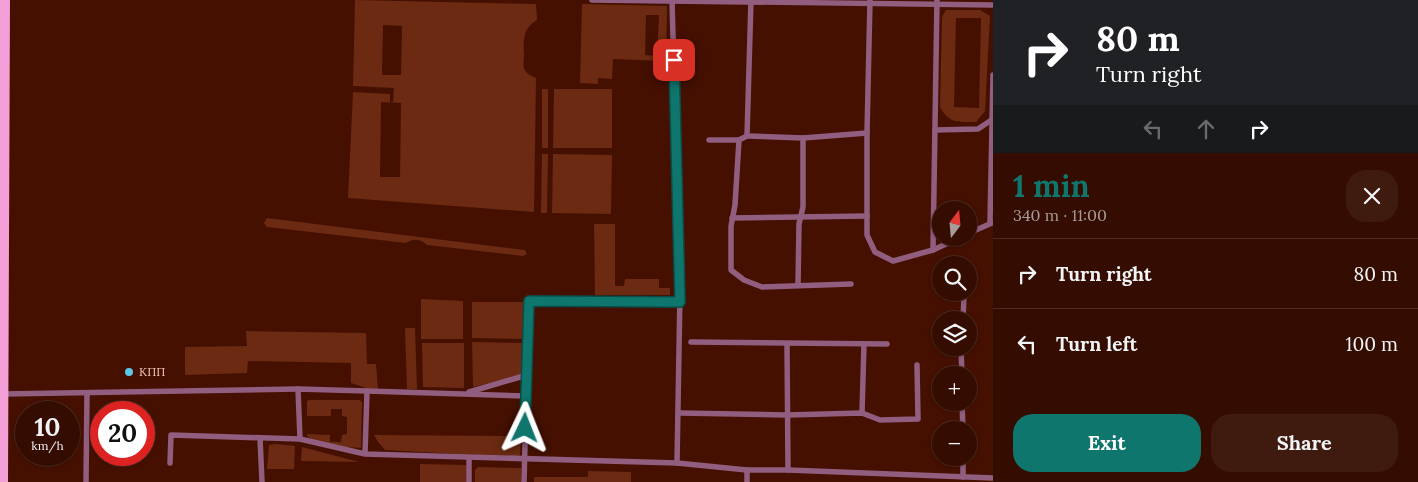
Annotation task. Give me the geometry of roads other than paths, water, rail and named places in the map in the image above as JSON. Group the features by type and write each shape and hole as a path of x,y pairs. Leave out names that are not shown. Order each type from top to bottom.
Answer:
{"main road":[{"path":"2,482 2,106 4,0"}],"lane":[{"path":"592,0 937,2 993,5"},
{"path":"672,1 680,302 677,463"},
{"path":"747,136 751,1"},
{"path":"870,2 867,235 875,252 893,261 942,246"},
{"path":"933,250 937,2"},
{"path":"978,229 992,223 993,74"},
{"path":"935,130 978,128 993,119"},
{"path":"709,140 739,140 747,136 804,138 867,133"},
{"path":"798,285 798,224 803,207 804,138"},
{"path":"739,140 735,205 731,226 731,270 744,280 762,287 852,284"},
{"path":"732,218 867,216"},
{"path":"524,482 529,301 680,302"},
{"path":"691,342 887,344"},
{"path":"787,344 788,470"},
{"path":"862,413 864,344"},
{"path":"679,413 787,415 862,413 880,420 918,419 916,365"},
{"path":"462,394 527,376"},
{"path":"2,402 123,391 298,389 526,396"},
{"path":"298,389 300,439"},
{"path":"365,454 367,391"},
{"path":"86,482 87,393"},
{"path":"170,462 171,435 300,439 365,454 677,463 747,470 993,478"},
{"path":"260,438 262,482"},
{"path":"469,458 469,482"},
{"path":"963,466 963,477"},
{"path":"746,482 747,470"}],"place":[{"name":"КПП","path":"129,372"}]}
